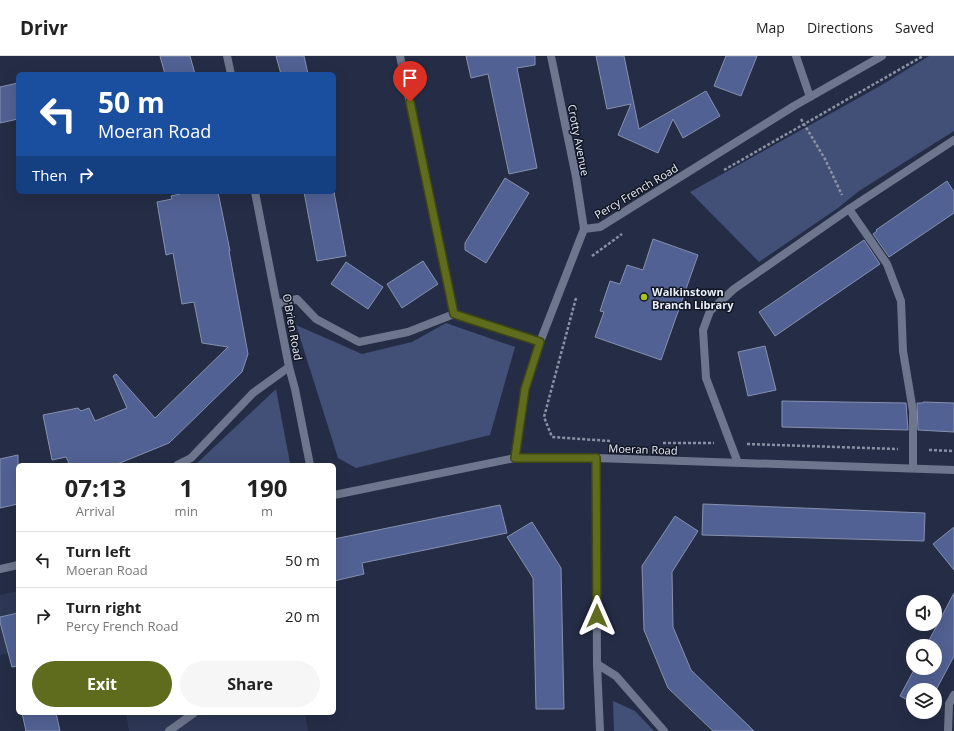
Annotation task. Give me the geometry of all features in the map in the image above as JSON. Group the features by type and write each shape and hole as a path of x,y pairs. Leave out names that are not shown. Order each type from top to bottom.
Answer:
{"street":[{"path":"227,56 231,72"},
{"path":"400,56 454,314"},
{"name":"Crotty Avenue","path":"551,56 576,177 584,229"},
{"path":"796,56 810,97"},
{"name":"Percy French Road","path":"515,458 525,389 540,342 584,229 600,227 794,106 882,56"},
{"path":"738,463 706,378 703,330 710,311 734,289 849,209 954,140"},
{"name":"O'Brien Road","path":"255,194 289,368 295,389 310,463"},
{"path":"849,209 887,264 901,301 903,351 914,411 913,468"},
{"path":"277,304 297,299 316,319 358,342 408,332 454,314 540,342"},
{"path":"181,463 191,458 253,393 289,368"},
{"name":"Moeran Road","path":"336,495 515,458 596,458 954,470"},
{"path":"596,458 597,730"},
{"path":"0,569 16,565"},
{"path":"597,664 616,676 664,731"},
{"path":"948,731 949,704 954,695"},
{"path":"169,731 191,715"}],"path":[{"path":"794,106 825,159 849,209"}],"shaded area":[{"path":"929,56 954,56 954,131 859,191 838,208 759,262 690,192 880,86"},
{"path":"446,323 515,347 490,435 356,468 338,458 296,325 362,354 412,342"},
{"path":"276,389 290,463 197,463"},
{"path":"16,591 16,652 0,655 0,595"},
{"path":"613,701 635,711 654,731 614,731"},
{"path":"126,715 305,715 308,731 129,731"}],"building":[{"path":"160,56 190,56 194,72 164,72"},
{"path":"276,56 304,56 308,72 280,72"},
{"path":"466,56 535,56 535,65 517,68 537,168 509,174 488,74 471,78"},
{"path":"596,56 624,56 639,129 706,91 720,116 683,138 673,119 658,153 618,135 631,104 607,109"},
{"path":"726,56 757,56 741,96 714,86"},
{"path":"16,83 16,119 0,123 0,87"},
{"path":"505,178 529,193 486,263 465,250 465,243"},
{"path":"947,181 954,192 954,213 889,257 873,234 877,231 876,230"},
{"path":"180,194 218,194 248,354 242,372 169,443 120,463 69,463 66,457 52,460 43,415 78,408 81,411 89,408 95,421 127,408 113,376 116,374 155,418 228,347 202,343 194,302 182,304 173,253 166,255 157,202 172,199 171,196"},
{"path":"304,194 334,194 346,256 317,261"},
{"name":"Walkinstown Branch Library","path":"653,239 698,255 661,360 595,337 604,312 600,311 610,281 620,284 627,265 643,270"},
{"path":"864,240 880,264 775,336 759,312"},
{"path":"423,261 438,284 402,308 387,284"},
{"path":"346,262 383,287 368,309 331,284"},
{"path":"765,346 776,390 748,396 738,352"},
{"path":"782,401 906,403 908,430 782,427"},
{"path":"917,403 954,403 954,432 918,430"},
{"path":"18,455 18,463 16,463 16,504 0,508 0,459"},
{"path":"703,504 925,513 924,541 702,535"},
{"path":"500,505 507,533 362,563 364,574 336,581 336,539"},
{"path":"675,516 698,531 672,572 673,627 691,670 754,731 713,731 668,688 644,630 642,566"},
{"path":"532,522 561,568 564,709 536,709 533,578 507,537"},
{"path":"954,527 954,570 933,544"},
{"path":"954,593 954,656 940,683 907,683 911,675 942,675 942,639 930,639 934,631 942,631 942,616"},
{"path":"16,613 16,666 12,667 0,617"},
{"path":"906,685 906,699 900,696"},
{"path":"22,715 56,715 60,731 26,731"}],"place":[{"name":"Walkinstown Branch Library","path":"644,297"}],"route":[{"path":"410,102 454,314 540,342 525,389 515,458 596,458 597,616"}]}
